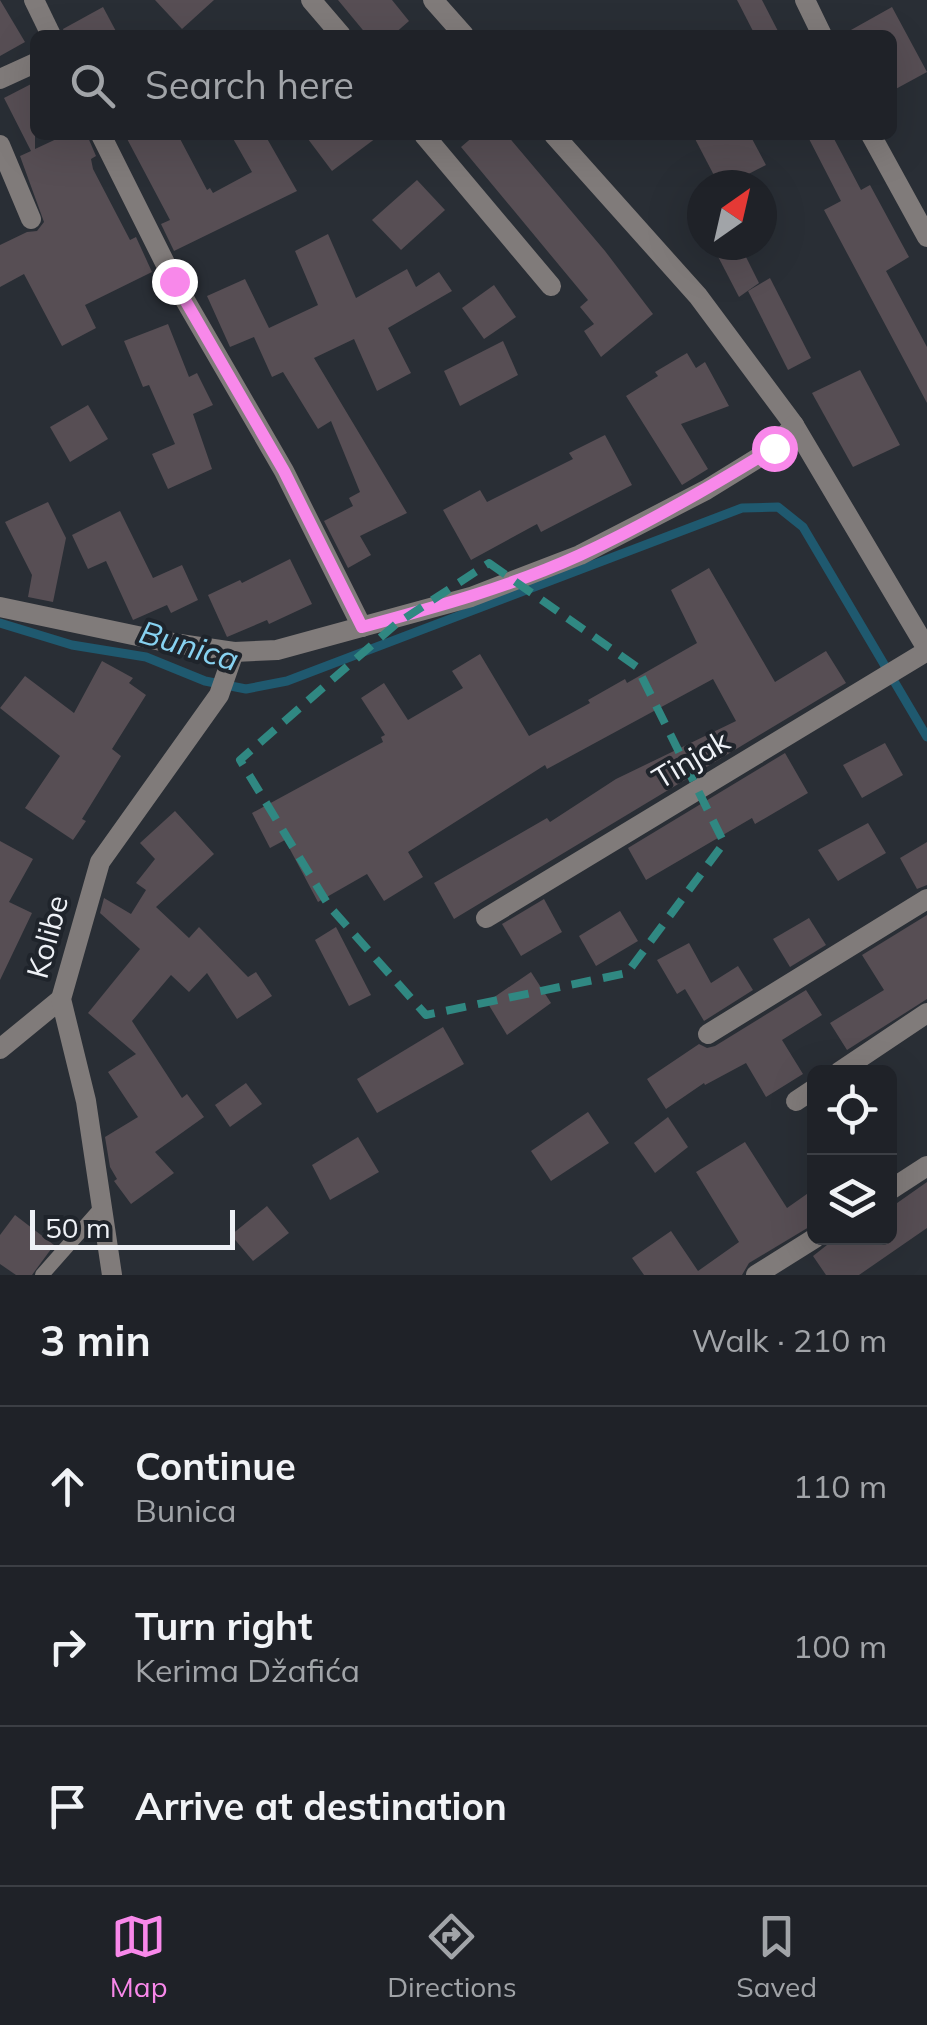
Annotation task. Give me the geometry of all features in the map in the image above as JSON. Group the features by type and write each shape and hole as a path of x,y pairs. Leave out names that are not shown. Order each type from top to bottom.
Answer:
{"street":[{"path":"312,0 337,30"},
{"path":"433,0 460,30"},
{"path":"805,0 820,30"},
{"path":"36,1 49,30"},
{"path":"0,79 30,65"},
{"path":"104,140 174,281 284,471 362,627"},
{"path":"428,140 550,286"},
{"path":"558,140 698,296 794,425 927,650"},
{"path":"875,140 927,236"},
{"path":"0,145 31,218"},
{"path":"0,607 166,642 234,652 277,650 471,597 580,555 733,473 774,448 794,425"},
{"name":"Tinjak","path":"486,918 927,650"},
{"name":"Kolibe","path":"112,1275 86,1101 61,998 100,862 219,695 234,652"},
{"path":"708,1034 927,899"},
{"path":"0,1050 61,998"},
{"path":"849,1065 927,1013"},
{"path":"796,1102 807,1094"},
{"path":"897,1185 927,1166"},
{"path":"756,1275 807,1243"}],"lane":[{"path":"42,1275 102,1208"}],"highlighted area":[{"path":"489,563 637,667 724,843 627,973 426,1015 329,906 240,760 396,624"}],"building":[{"path":"0,0 25,42 0,56"},
{"path":"155,0 214,0 182,29"},
{"path":"338,0 392,0 409,21 399,30 363,30"},
{"path":"737,0 762,0 777,30 752,30"},
{"path":"103,7 115,30 63,30"},
{"path":"892,7 927,72 897,88 897,30 851,30"},
{"path":"30,85 30,140 35,140 35,149 54,140 89,140 96,156 91,159 93,169 130,240 136,237 152,272 85,305 96,328 62,346 24,274 0,287 0,245 37,231 44,222 20,156 31,151 4,98"},
{"path":"128,140 181,140 207,190 210,188 213,193 252,172 234,140 268,140 297,191 174,251 161,224 170,220"},
{"path":"309,140 373,140 332,171"},
{"path":"469,140 511,140 653,314 601,357 584,331 594,324 580,307 588,300 461,147"},
{"path":"696,140 753,140 766,165 756,170 711,170"},
{"path":"810,140 835,140 861,190 870,185 909,257 886,271 927,347 927,403 824,210 841,201"},
{"path":"417,180 445,210 401,250 372,220"},
{"path":"328,234 356,298 407,269 416,287 439,272 452,291 388,328 411,373 377,391 354,339 314,358 407,513 360,536 371,555 348,568 324,521 353,506 349,498 360,492 331,421 318,429 283,372 272,377 254,337 230,347 207,296 245,279 269,328 318,305 295,251"},
{"path":"720,260 748,260 759,283 739,297"},
{"path":"770,278 811,358 788,370 748,291"},
{"path":"494,285 516,317 484,339 462,308"},
{"path":"168,324 189,377 197,373 213,405 193,414 212,469 168,489 152,454 175,444 149,385 143,387 124,341"},
{"path":"503,341 518,375 460,406 444,371"},
{"path":"687,353 696,368 705,362 729,406 681,424 708,469 682,485 626,396"},
{"path":"860,370 900,445 853,467 812,393"},
{"path":"88,405 108,439 70,462 50,427"},
{"path":"605,435 632,485 541,532 537,524 471,560 443,510 480,490 487,502 573,459 569,453"},
{"path":"48,502 66,538 53,602 28,597 32,575 5,522"},
{"path":"120,511 153,578 182,565 198,600 171,613 167,605 133,620 106,561 88,569 72,535"},
{"path":"290,559 312,604 269,624 267,620 227,637 208,595"},
{"path":"709,568 775,682 826,651 846,683 454,919 434,883 547,818 550,822 616,779 736,721 713,679 547,769 545,765 408,852 423,877 384,901 367,874 318,902 285,840 270,848 252,813 383,742 381,737 385,735 361,698 384,683 408,720 463,688 452,671 480,654 529,736 625,679 627,683 697,643 671,590"},
{"path":"102,661 133,678 129,683 146,695 112,749 121,756 73,840 25,808 60,756 0,708 25,676 74,713"},
{"path":"885,743 903,775 862,798 843,765"},
{"path":"785,753 808,793 755,824 752,818 646,880 628,848"},
{"path":"175,811 214,854 156,907 189,938 199,927 248,977 256,972 272,996 237,1019 207,973 189,992 171,975 132,1021 182,1098 187,1094 204,1117 155,1152 174,1173 131,1204 114,1181 117,1179 110,1167 105,1137 138,1117 108,1072 136,1054 88,1013 140,949 100,913 104,898 131,914 146,890 136,883 155,859 140,843"},
{"path":"868,823 886,853 838,881 818,850"},
{"path":"0,841 33,859 9,902 32,913 0,980"},
{"path":"927,842 927,885 917,889 900,858"},
{"path":"544,899 562,932 521,956 502,924"},
{"path":"620,911 638,941 596,966 579,936"},
{"path":"927,915 927,999 847,1050 830,1023 884,990 862,955"},
{"path":"809,918 826,945 790,967 773,939"},
{"path":"336,927 371,995 349,1006 315,940"},
{"path":"689,943 711,983 738,966 753,990 704,1021 685,989 677,994 657,960"},
{"path":"531,972 551,1003 507,1035 487,1002"},
{"path":"806,990 822,1015 782,1040 803,1074 766,1097 746,1063 704,1083 666,1109 647,1079 699,1044 715,1046"},
{"path":"443,1027 464,1064 377,1113 357,1079"},
{"path":"246,1083 262,1104 230,1127 215,1105"},
{"path":"588,1112 609,1143 551,1181 531,1151"},
{"path":"668,1117 688,1147 655,1173 634,1143"},
{"path":"358,1137 379,1172 330,1200 312,1165"},
{"path":"745,1142 787,1208 807,1194 807,1228 749,1263 742,1275 644,1275 632,1258 671,1231 698,1271 739,1242 696,1172"},
{"path":"927,1182 927,1228 859,1275 826,1275 813,1256 827,1245 897,1245 897,1203"},
{"path":"267,1206 289,1233 253,1261 231,1235"},
{"path":"15,1215 54,1245 32,1275 16,1275 0,1264 0,1235"}],"waterway":[{"name":"Bunica","path":"0,623 72,645 146,657 205,681 246,689 287,681 742,508 778,507 803,527 927,737"}],"route":[{"path":"174,281 284,471 362,627 471,597 580,555 706,490 774,448"}]}
